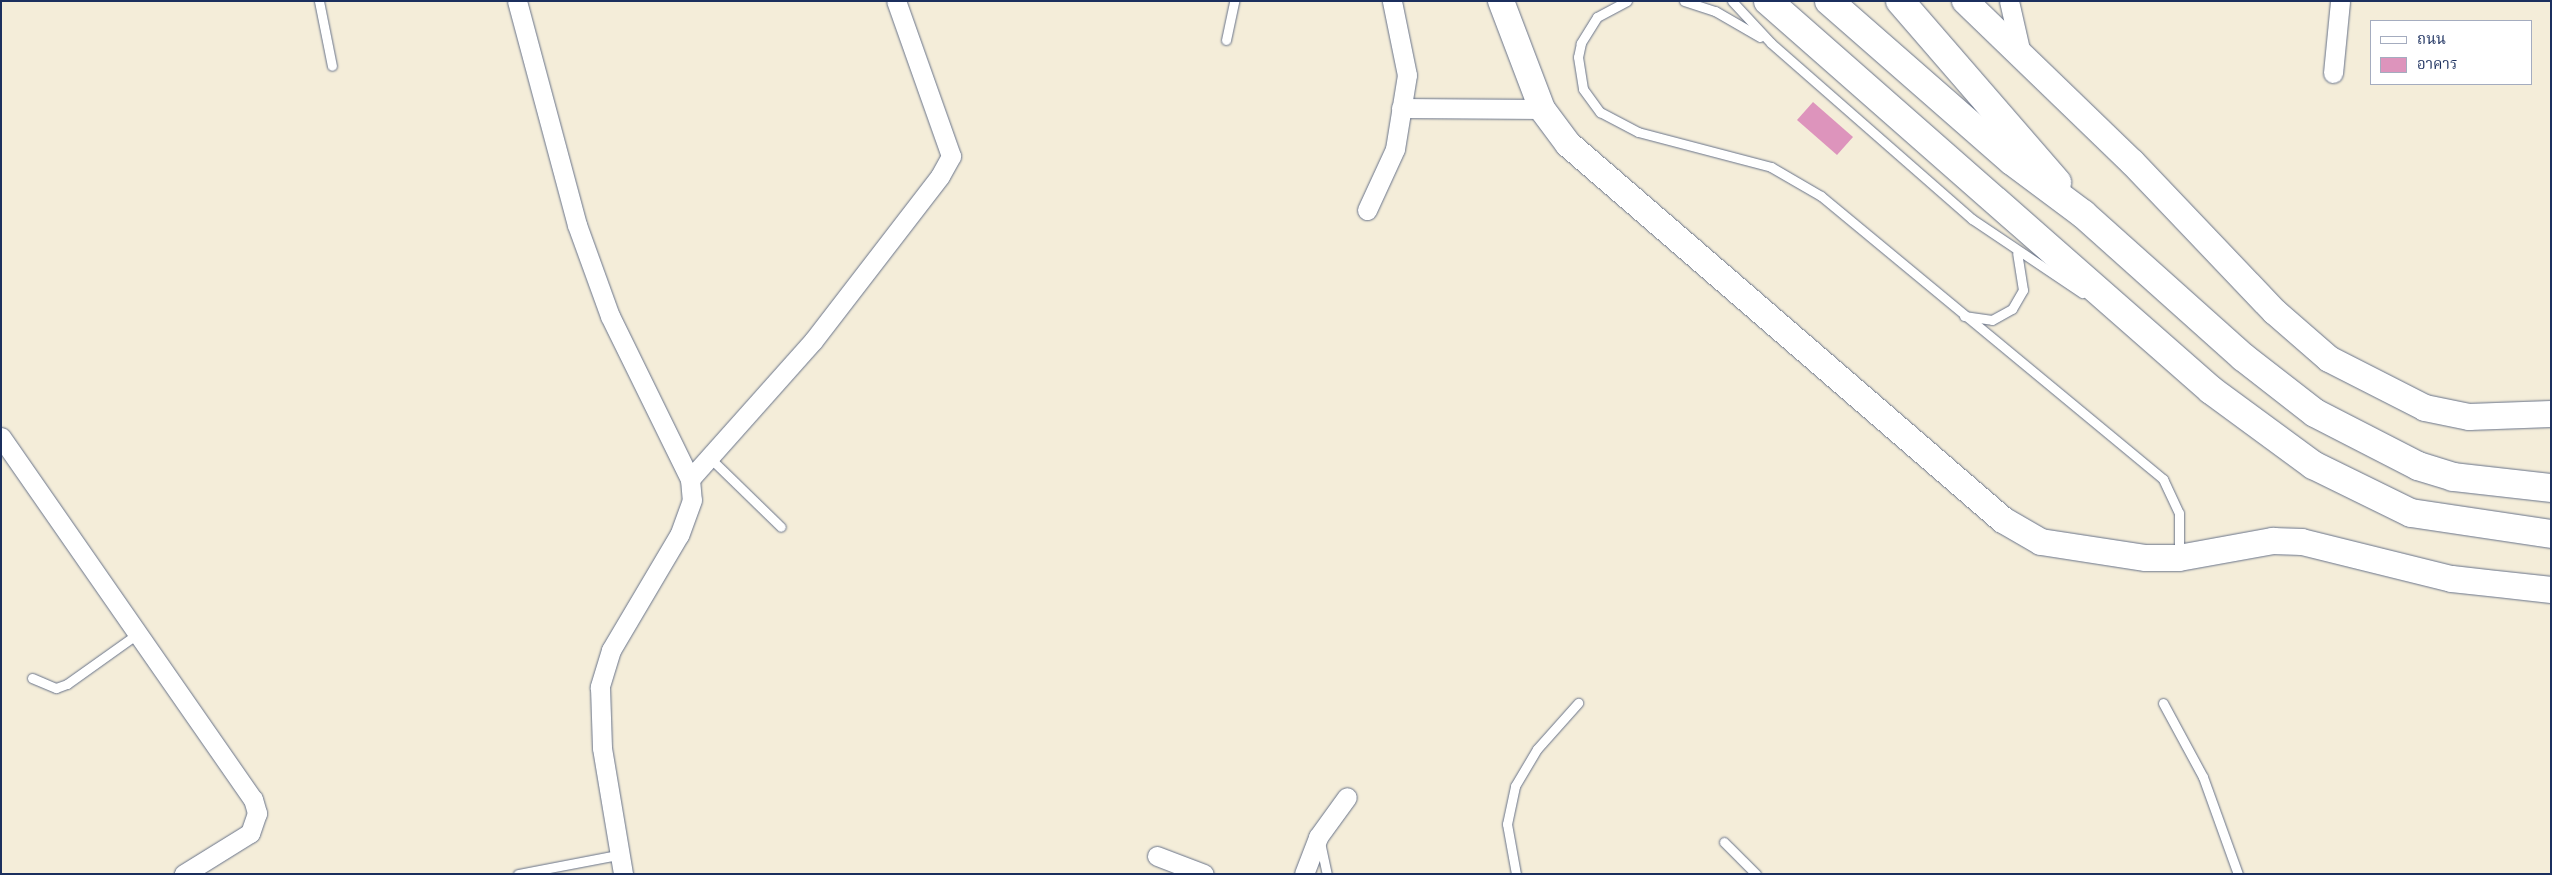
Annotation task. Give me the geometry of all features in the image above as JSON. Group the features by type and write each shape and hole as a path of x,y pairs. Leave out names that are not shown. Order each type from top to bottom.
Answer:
{"highway":[{"path":"1768,1 2211,390 2336,479 2411,512 2551,534"},
{"path":"1829,1 2012,161 2083,214 2243,357 2315,413 2418,466 2490,483 2551,488"},
{"path":"1900,1 2083,214"},
{"path":"2490,483 2551,472"},
{"path":"2494,526 2551,521"}],"main road":[{"path":"1501,1 1542,109 1568,144 2003,520 2040,542 2110,556 2179,558 2273,541 2302,542 2452,579 2551,590"},
{"path":"1965,1 2132,162 2275,312 2329,360 2425,408 2469,418 2551,414"}],"street":[{"path":"517,1 577,225 610,316 690,479 692,500 679,535 611,650 600,687 602,748 618,855 624,874"},
{"path":"690,479 814,341 940,176 951,156 896,1"},
{"path":"1368,210 1394,149 1402,108 1405,53 1392,1"},
{"path":"2009,1 2021,54"},
{"path":"2333,73 2340,1"},
{"path":"1402,108 1542,109"},
{"path":"1,436 253,799 258,814 250,833 184,874"},
{"path":"1304,874 1318,837 1348,797"},
{"path":"1157,856 1204,874"}],"lane":[{"path":"319,1 332,66"},
{"path":"1226,40 1234,1"},
{"path":"1628,1 1597,17 1581,43 1581,81 1600,112 1625,127 1752,161 1796,179 2162,480 2179,513 2179,558"},
{"path":"1684,1 1715,11 1770,43"},
{"path":"1732,1 1770,43 2016,253 2138,326"},
{"path":"1962,316 1992,320 2012,309 2023,290 2016,253"},
{"path":"709,457 781,526"},
{"path":"32,678 56,688 67,684 137,634"},
{"path":"1516,874 1507,824 1515,786 1537,749 1578,703"},
{"path":"2164,703 2204,777 2238,874"},
{"path":"1318,837 1327,874"},
{"path":"1724,842 1756,874"},
{"path":"518,874 618,855"}],"building":[{"path":"1813,102 1853,137 1837,155 1797,120"}]}
